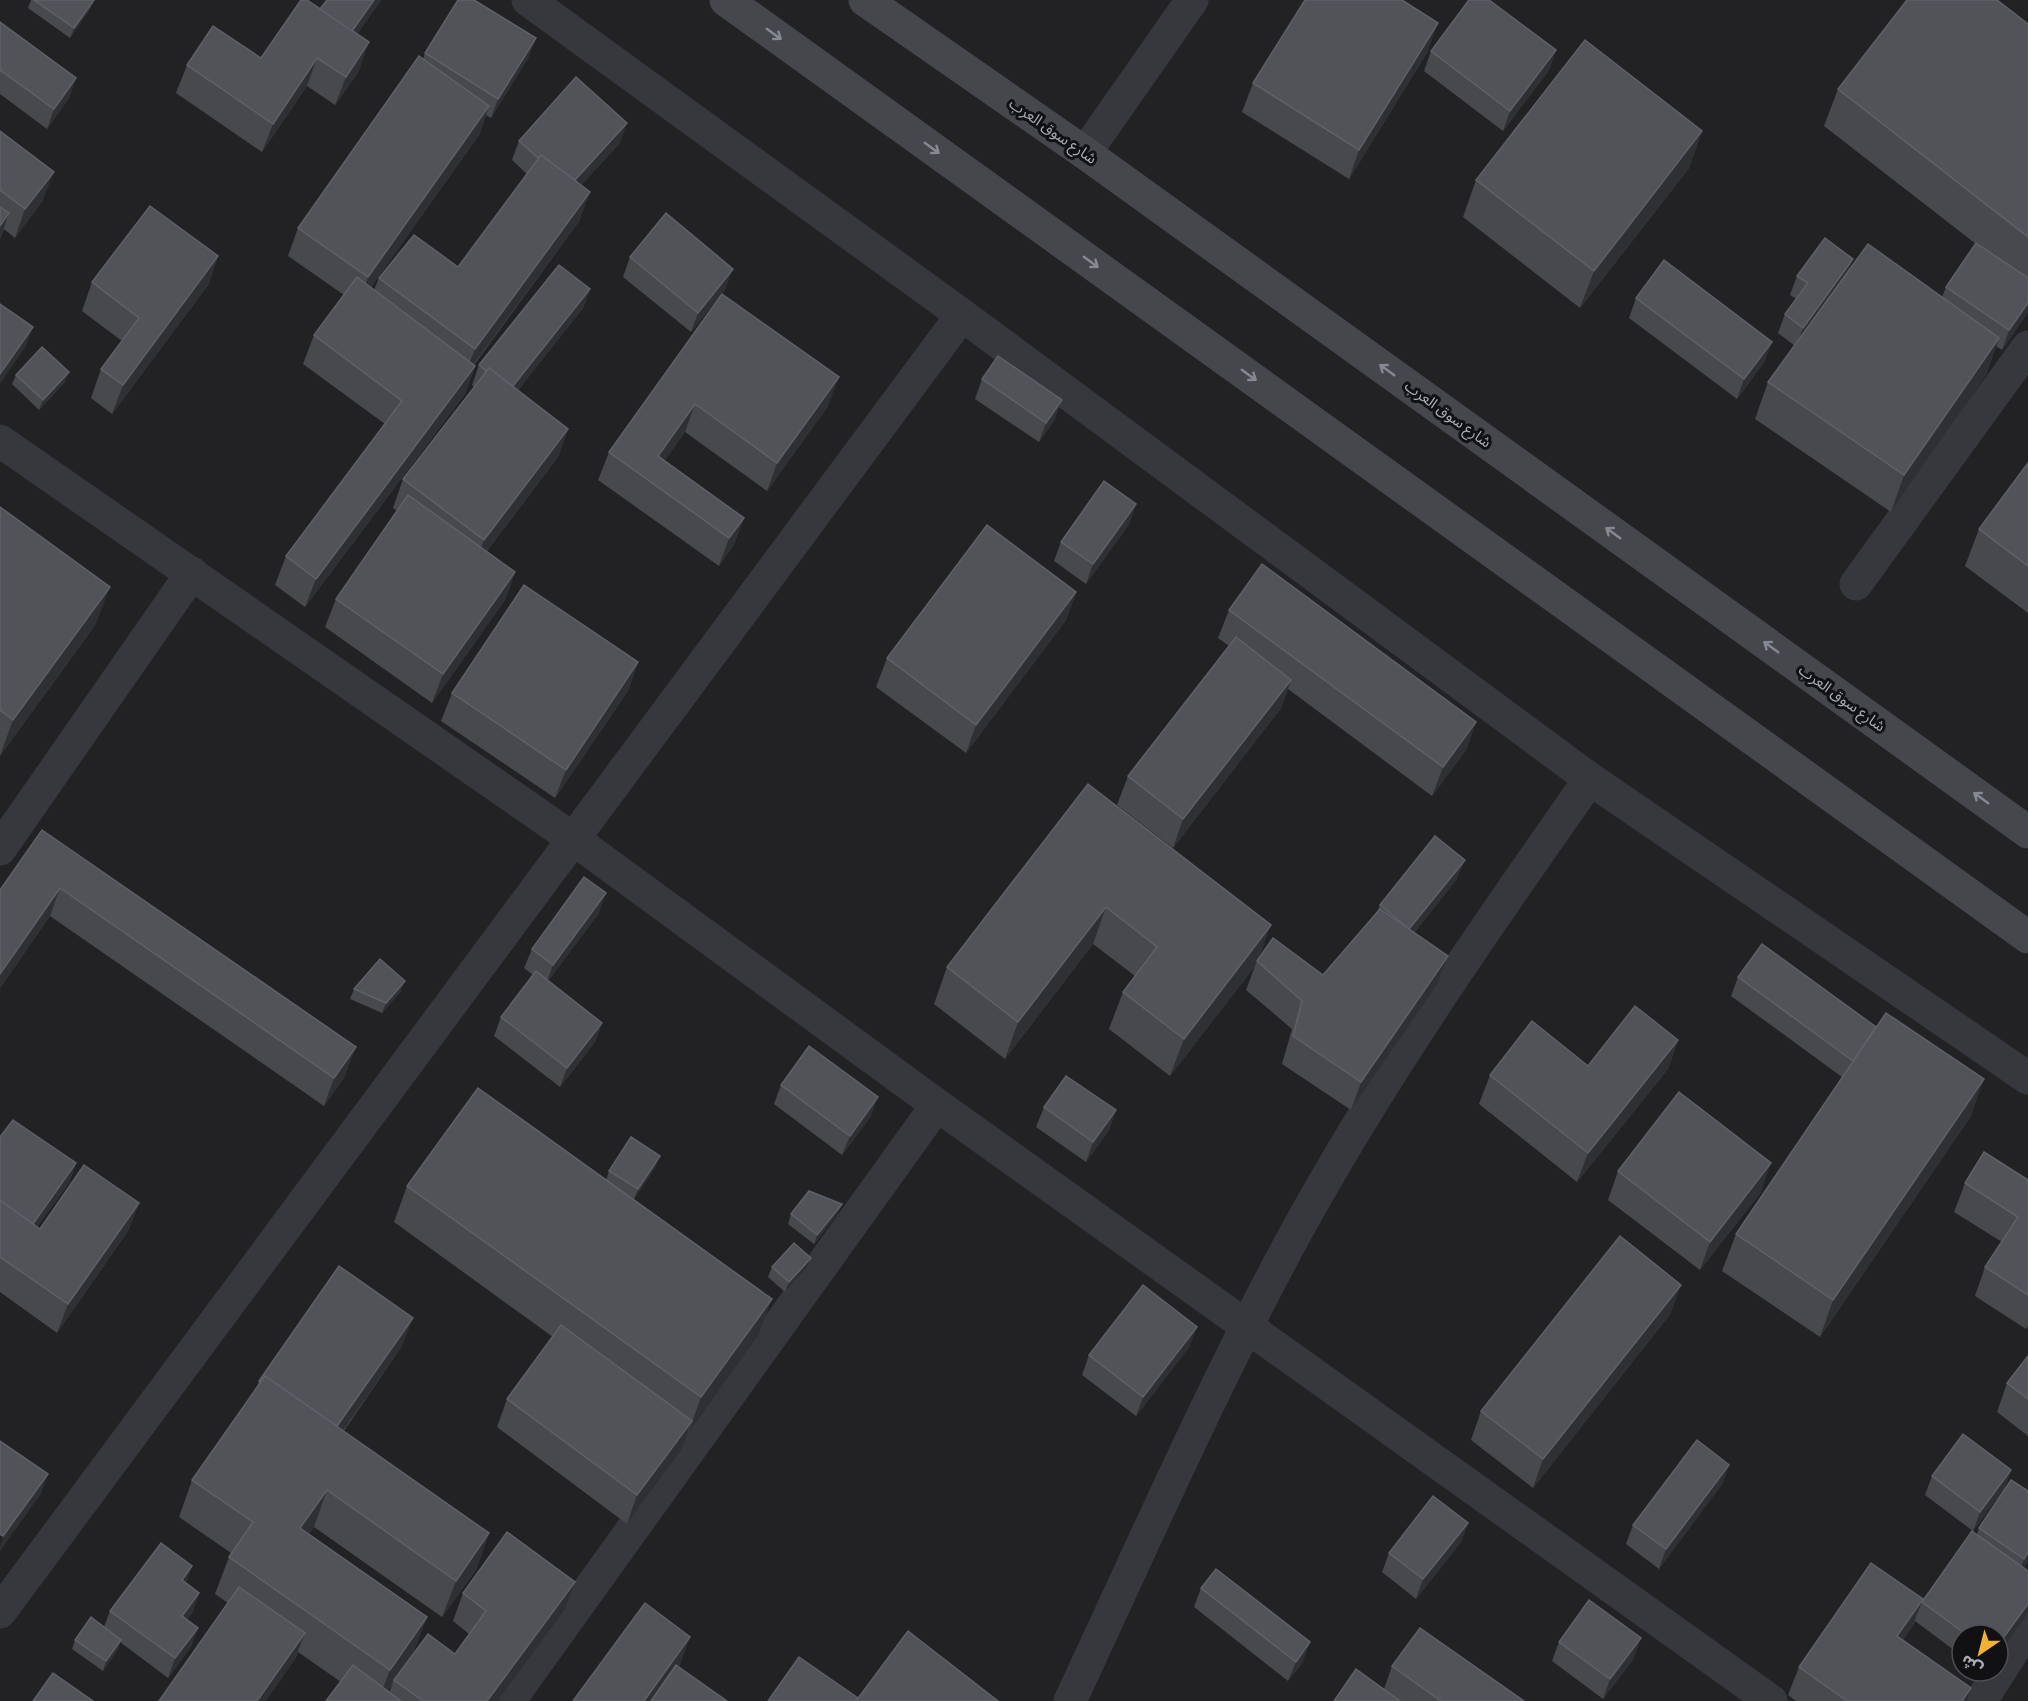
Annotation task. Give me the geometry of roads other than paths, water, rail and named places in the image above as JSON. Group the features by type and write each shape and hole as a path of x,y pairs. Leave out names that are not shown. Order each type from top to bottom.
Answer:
{"main road":[{"path":"726,0 2028,937"},
{"name":"شارع سوق العرب","path":"865,0 1086,153 2028,832"}],"street":[{"path":"528,0 962,315 1590,779 2028,1078"},
{"path":"1086,153 1192,0"},
{"path":"0,1612 962,315"},
{"path":"1856,584 2028,347"},
{"path":"0,441 573,838 937,1105 1771,1701"},
{"path":"0,849 192,573"},
{"path":"1070,1701 1245,1326 1296,1232 1366,1117 1506,899 1590,779"},
{"path":"509,1701 937,1105"},
{"path":"1981,1701 2028,1627"}]}
